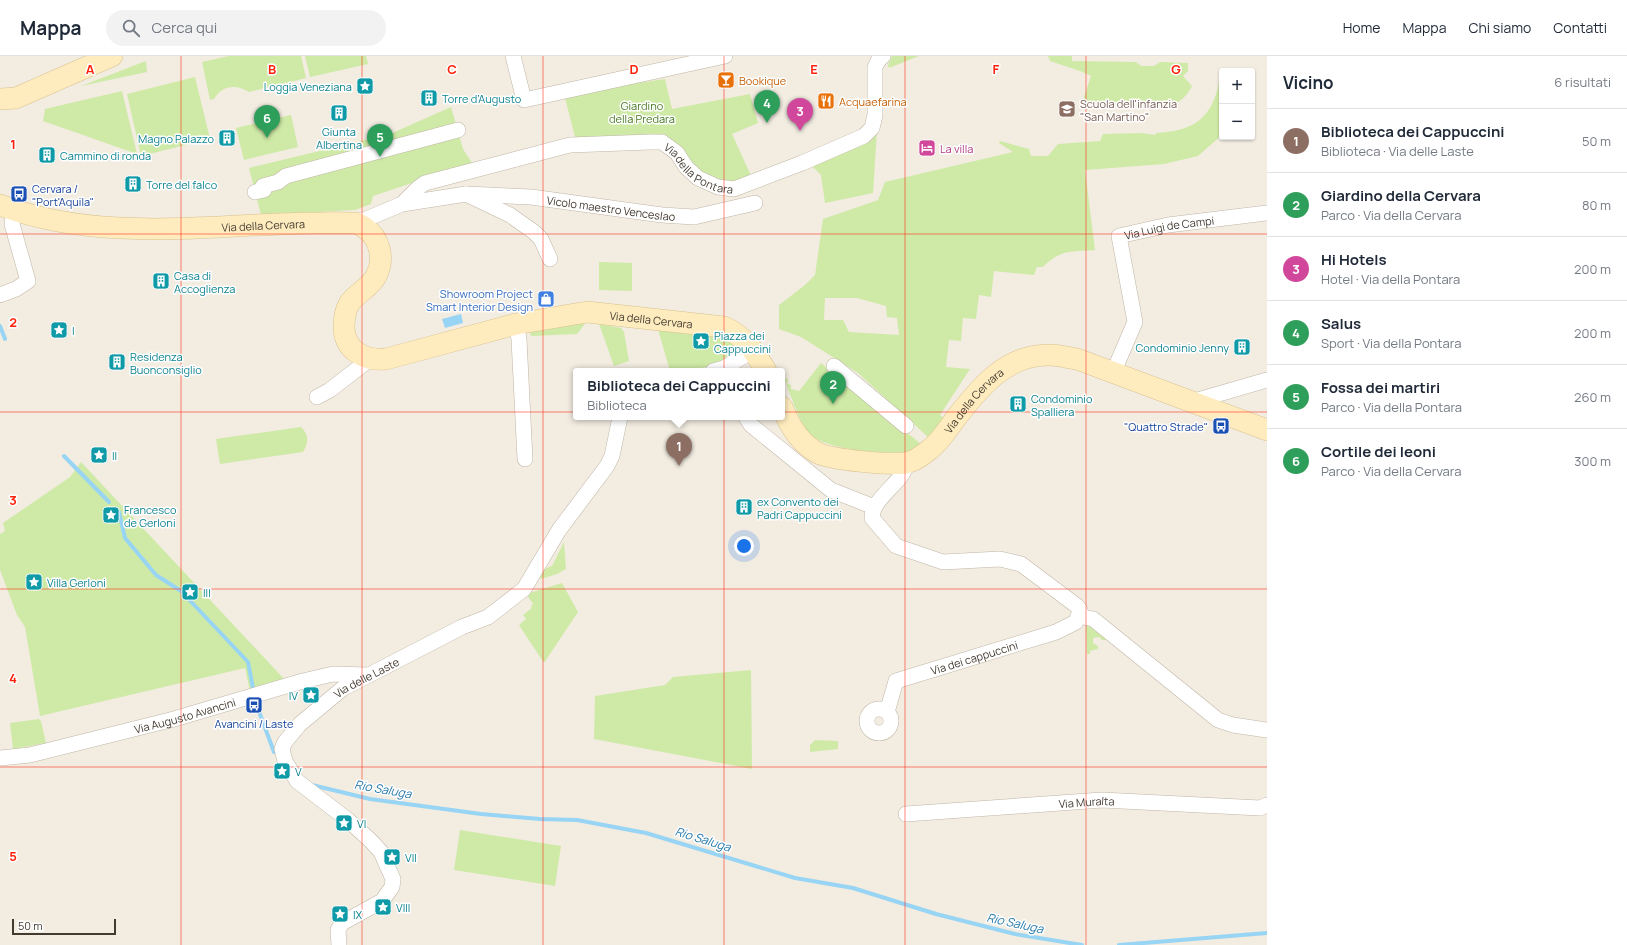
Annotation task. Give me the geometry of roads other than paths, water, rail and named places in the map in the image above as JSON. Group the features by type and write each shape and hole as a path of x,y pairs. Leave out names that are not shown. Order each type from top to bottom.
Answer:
{"street":[{"path":"1,99 16,98 112,56"},
{"path":"513,56 524,100 725,56"},
{"name":"Via della Pontara","path":"402,204 418,188 425,184 570,145 662,142 678,153 686,167 698,178 718,187 734,189 802,163 864,136 872,128 875,115 875,67 883,56"},
{"path":"255,192 264,190 263,186 278,182 286,176 458,130"},
{"path":"466,194 510,215 534,232 540,239 550,259"},
{"name":"Vicolo maestro Venceslao","path":"402,204 466,194 531,197 662,215 694,217 755,203"},
{"path":"357,223 402,204"},
{"path":"0,294 16,289 28,281 7,207"},
{"name":"Via della Cervara","path":"7,207 60,222 116,229 304,223 357,223"},
{"name":"Via Luigi de Campi","path":"1112,373 1136,322 1119,236 1168,225 1267,212"},
{"path":"317,397 330,390 370,359 354,351 347,344 344,333 344,321 349,305 372,283 379,269 380,259 377,240 372,233 357,223"},
{"name":"Via della Cervara","path":"370,359 386,359 516,324 587,312 635,316 724,327 736,332 754,350 764,368"},
{"path":"516,324 519,339 525,459"},
{"path":"724,368 754,350"},
{"name":"Via della Cervara","path":"785,415 801,440 819,454 890,464 907,463 933,447 970,399 991,377 1017,360 1049,355 1077,359 1267,430"},
{"path":"834,366 906,426"},
{"path":"1191,402 1267,380"},
{"name":"Via delle Laste","path":"339,945 338,930 342,923 382,901 392,887 393,879 381,852 371,841 348,820 297,781 285,761 282,749 285,742 300,724 342,690 462,626 488,617 524,589 559,530 607,466 612,456 619,420"},
{"path":"748,420 751,425 832,490 869,505"},
{"path":"907,463 905,472 884,495 872,514 872,518 896,546 943,562 1000,559 1021,564 1077,606 1080,610 1079,616 1093,620 1218,720 1233,725 1267,730"},
{"name":"Via dei cappuccini","path":"887,712 896,681 1056,632 1076,622 1079,616"},
{"name":"Via Augusto Avancini","path":"0,758 30,755 174,719 303,680 333,674 369,675"},
{"name":"Via Muralta","path":"906,814 1102,800 1260,808 1267,805"}],"water":[{"path":"461,314 463,323 445,328 442,319"}],"waterway":[{"name":"Rio Saluga","path":"0,326 5,339"},
{"name":"Rio Saluga","path":"64,456 109,502"},
{"name":"Rio Saluga","path":"119,512 125,538 156,575 181,591 248,662 253,688"},
{"name":"Rio Saluga","path":"257,706 274,752"},
{"name":"Rio Saluga","path":"312,785 370,799 481,814 540,819 577,820 646,833 795,878 853,888 936,914 1015,934 1082,945"},
{"name":"Rio Saluga","path":"1119,945 1267,933"}],"place":[{"name":"Bookique","path":"726,80"},
{"name":"Loggia Veneziana","path":"365,86"},
{"name":"Torre d’Augusto","path":"429,98"},
{"name":"Acquaefarina","path":"826,101"},
{"name":"Scuola dell'infanzia \"San Martino\"","path":"1067,109"},
{"name":"Giunta Albertina","path":"339,113"},
{"name":"Salus","path":"767,123"},
{"name":"Hi Hotels","path":"800,131"},
{"name":"Magno Palazzo","path":"227,138"},
{"name":"Cortile dei leoni","path":"267,138"},
{"name":"La villa","path":"927,148"},
{"name":"Cammino di ronda","path":"47,155"},
{"name":"Fossa dei martiri","path":"380,157"},
{"name":"Torre del falco","path":"133,184"},
{"name":"Cervara / \"Port'Aquila\"","path":"19,194"},
{"name":"Casa di Accoglienza","path":"161,281"},
{"name":"Showroom Project Smart Interior Design","path":"546,299"},
{"name":"I","path":"59,330"},
{"name":"Piazza dei Cappuccini","path":"701,341"},
{"name":"Condominio Jenny","path":"1242,347"},
{"name":"Residenza Buonconsiglio","path":"117,362"},
{"name":"Giardino della Cervara","path":"833,404"},
{"name":"Condominio Spalliera","path":"1018,404"},
{"name":"\"Quattro Strade\"","path":"1221,426"},
{"name":"II","path":"99,455"},
{"name":"Biblioteca dei Cappuccini","path":"679,466"},
{"name":"ex Convento dei Padri Cappuccini","path":"744,507"},
{"name":"Francesco de Gerloni","path":"111,515"},
{"name":"Villa Gerloni","path":"34,582"},
{"name":"III","path":"190,592"},
{"name":"IV","path":"311,695"},
{"name":"Avancini / Laste","path":"254,705"},
{"name":"V","path":"282,771"},
{"name":"VI","path":"344,823"},
{"name":"VII","path":"392,857"},
{"name":"VIII","path":"383,907"},
{"name":"IX","path":"340,914"}],"park label":[{"name":"Giardino della Predara","path":"642,111"}]}
